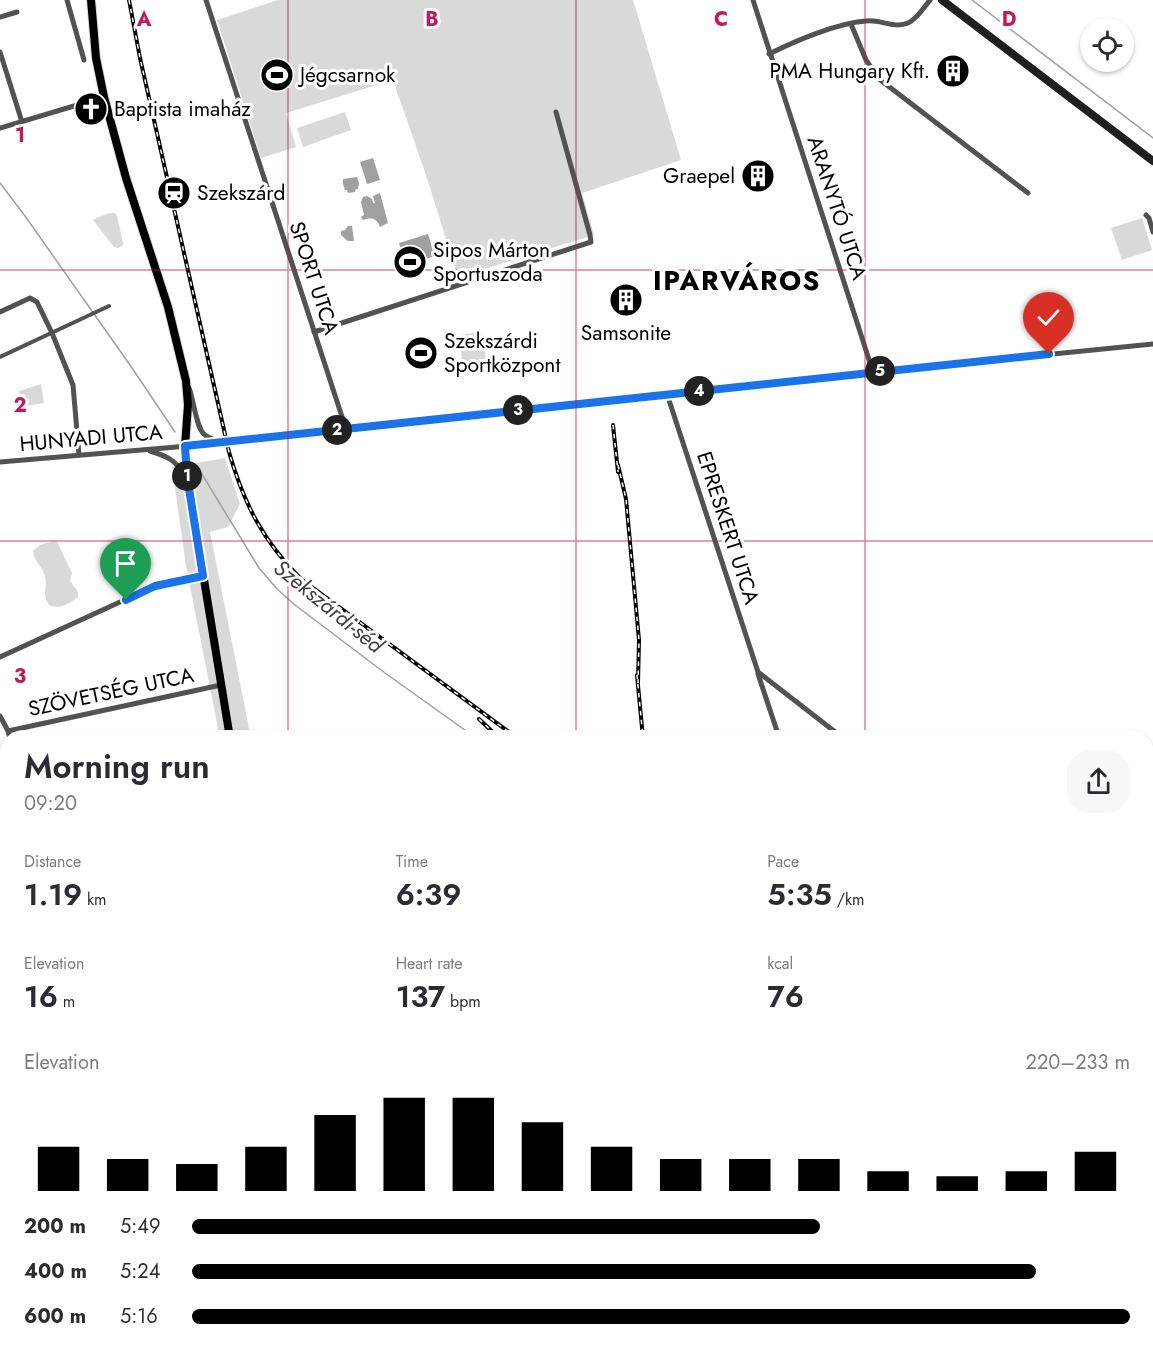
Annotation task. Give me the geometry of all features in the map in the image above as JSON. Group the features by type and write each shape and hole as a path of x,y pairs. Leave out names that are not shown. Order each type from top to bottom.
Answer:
{"main road":[{"path":"91,0 96,58 104,97 126,178 168,307 186,381 187,476 229,730"},
{"path":"942,0 1153,160"}],"street":[{"path":"67,0 84,60"},
{"name":"SPORT UTCA","path":"206,0 346,429"},
{"name":"ARANYTÓ UTCA","path":"753,0 873,372"},
{"path":"769,54 793,42 851,24 867,21 897,26 906,24 930,0"},
{"path":"0,17 17,12"},
{"path":"851,24 866,60 879,79 1028,193"},
{"path":"0,52 21,122"},
{"path":"0,128 104,97"},
{"path":"314,332 591,242 556,112"},
{"path":"1146,215 1153,232"},
{"path":"0,312 30,298 37,302 73,385 79,455"},
{"path":"0,357 109,306"},
{"name":"HUNYADI UTCA","path":"0,462 185,446 1153,344"},
{"path":"186,381 193,397 200,428 205,435 220,442"},
{"name":"EPRESKERT UTCA","path":"667,394 777,730"},
{"path":"145,450 170,458 187,476"},
{"path":"0,657 155,586 203,576"},
{"path":"758,672 833,730"},
{"name":"SZÖVETSÉG UTCA","path":"13,730 221,685"},
{"path":"0,716 7,730"}],"shaded area":[{"path":"278,0 633,0 681,160 582,193 594,235 458,277 393,80 286,113 296,147 261,158 217,20"},
{"path":"345,112 351,130 303,147 297,128"},
{"path":"373,158 380,180 367,184 360,162"},
{"path":"357,177 358,189 348,193 345,190 343,179"},
{"path":"380,193 388,223 380,227 373,219 363,220 361,202 363,197 367,196 375,203 373,196"},
{"path":"115,213 117,216 123,243 118,248 114,247 93,220"},
{"path":"1142,218 1152,250 1122,260 1111,228"},
{"path":"352,226 354,241 348,241 341,235 341,231"},
{"path":"428,234 435,256 406,265 399,243"},
{"path":"482,332 488,372 464,375 459,335"},
{"path":"41,384 44,403 20,407 19,391"},
{"path":"225,458 240,504 228,527 210,532 249,730 218,730 186,566 172,467"},
{"path":"57,542 72,573 70,581 78,592 75,600 57,607 49,605 45,593 45,577 33,551 40,545"}],"waterway":[{"path":"972,0 1153,138"},
{"name":"Szekszárdi-séd","path":"0,183 175,432"},
{"name":"Szekszárdi-séd","path":"197,466 259,568 277,589 385,673 465,730"}],"railway":[{"path":"129,0 229,452 241,488 256,521 265,536 301,579 506,730"},
{"path":"613,425 618,472"},
{"path":"618,465 626,499 639,640 638,683"},
{"path":"637,675 642,730"},
{"path":"479,719 491,730"}],"place":[{"name":"PMA Hungary Kft.","path":"953,71"},
{"name":"Jégcsarnok","path":"277,75"},
{"name":"Baptista imaház","path":"91,109"},
{"name":"Graepel","path":"758,176"},
{"name":"Szekszárd","path":"174,193"},
{"name":"Sipos Márton Sportuszoda","path":"410,262"},
{"name":"Samsonite","path":"626,300"},
{"name":"Szekszárdi Sportközpont","path":"421,353"}],"district":[{"name":"IPARVÁROS","path":"737,280"}],"route":[{"path":"126,600 155,586 203,576 187,476 185,446 1049,354"}]}
